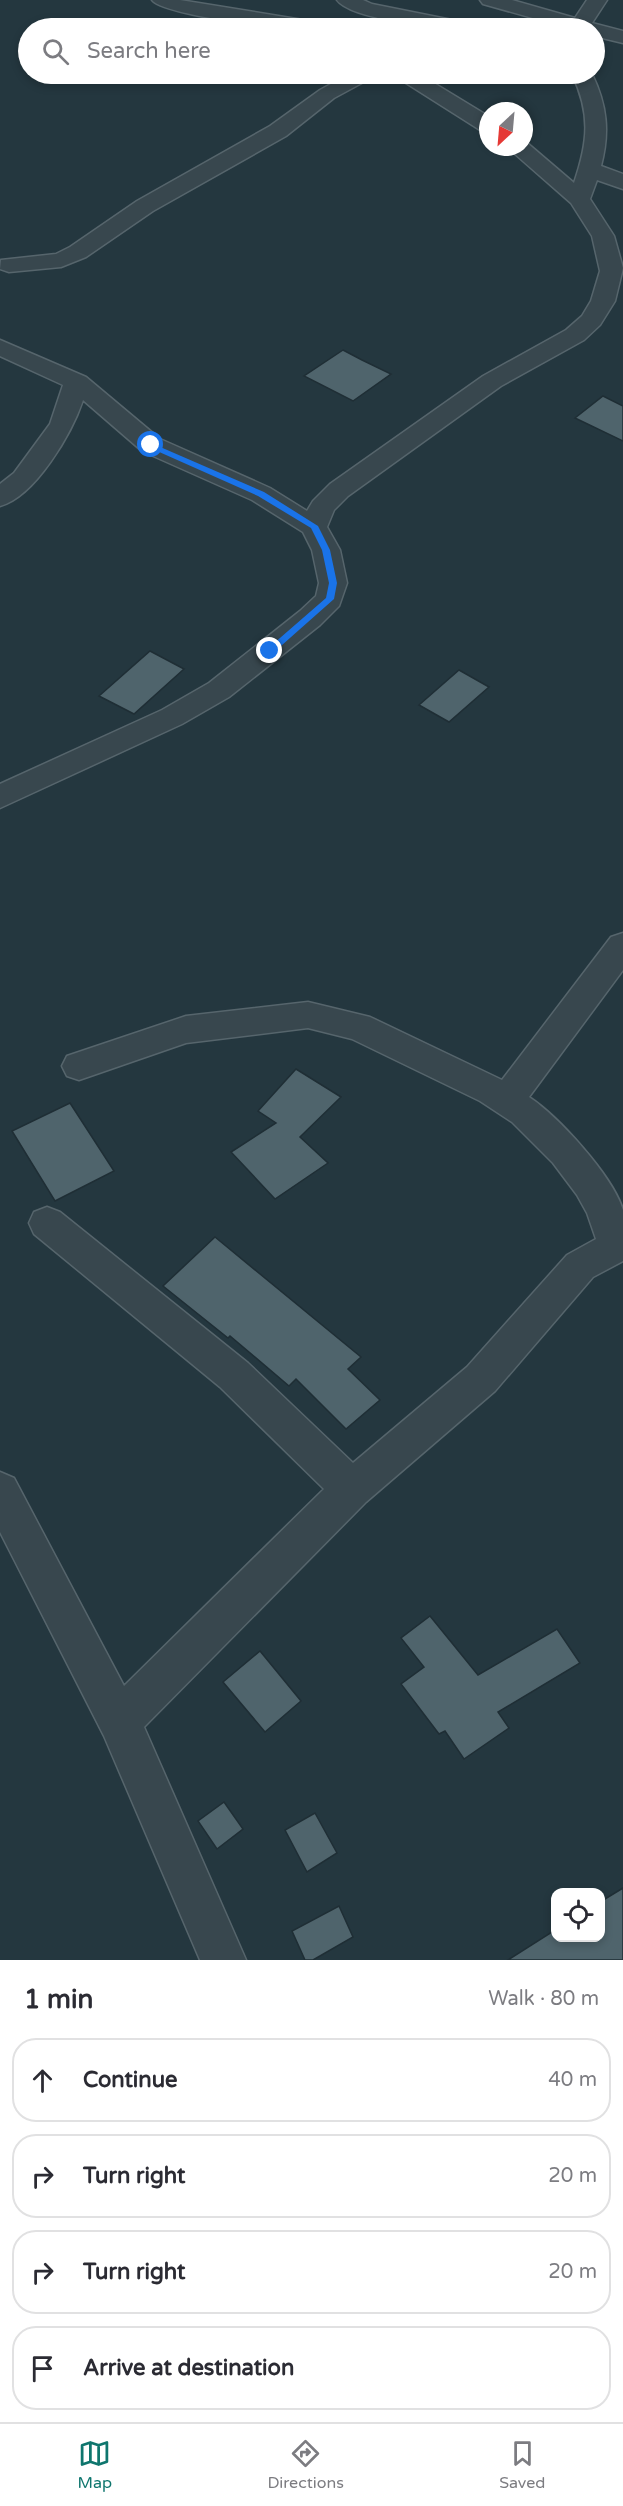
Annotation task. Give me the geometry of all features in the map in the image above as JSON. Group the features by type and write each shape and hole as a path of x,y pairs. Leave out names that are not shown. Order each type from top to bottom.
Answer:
{"street":[{"path":"162,0 178,6 251,18"},
{"path":"276,0 298,18"},
{"path":"347,0 389,14 411,18"},
{"path":"490,0 551,18"},
{"path":"589,18 597,0"},
{"path":"605,33 623,37"},
{"path":"9,266 61,260 78,252 145,206 278,131 327,94 346,84"},
{"path":"421,84 479,119"},
{"path":"579,199 590,169 598,132 597,111 588,84"},
{"path":"314,526 322,507 339,490 492,381 574,335 592,320 603,301 612,271 603,236 579,199 529,156"},
{"path":"590,169 623,182"},
{"path":"0,347 77,382 151,445 261,494 314,526 326,550 333,583 329,599 310,618 219,690 172,717 0,797"},
{"path":"0,498 23,479 62,425 77,382"},
{"path":"507,1100 623,946"},
{"path":"79,1066 186,1030 308,1015 358,1027 404,1047 507,1100 524,1112 565,1152 584,1176 604,1209 620,1245 580,1266 481,1379 352,1489 119,1721"},
{"path":"47,1224 234,1375 352,1489"},
{"path":"0,1491 119,1721 223,1960"}],"building":[{"path":"343,350 391,374 353,401 304,376"},
{"path":"603,396 623,406 623,441 575,418"},
{"path":"150,651 184,669 134,714 99,696"},
{"path":"459,670 489,687 449,722 419,705"},
{"path":"296,1069 341,1097 300,1137 328,1163 275,1199 231,1152 276,1123 258,1111"},
{"path":"70,1103 114,1171 55,1201 12,1131"},
{"path":"215,1237 361,1357 348,1369 380,1400 346,1429 296,1379 289,1386 230,1336 228,1338 163,1286"},
{"path":"430,1616 478,1675 557,1629 580,1663 498,1712 509,1728 464,1759 445,1731 439,1734 401,1684 424,1667 401,1638"},
{"path":"260,1651 301,1701 265,1732 223,1682"},
{"path":"224,1802 243,1829 217,1849 198,1821"},
{"path":"315,1813 337,1853 307,1872 285,1830"},
{"path":"623,1888 623,1960 508,1960 551,1933 551,1942 605,1942 605,1899"},
{"path":"339,1906 353,1937 313,1960 305,1960 292,1931"}],"route":[{"path":"151,445 261,494 314,526 326,550 333,583 329,599 270,651"}]}
